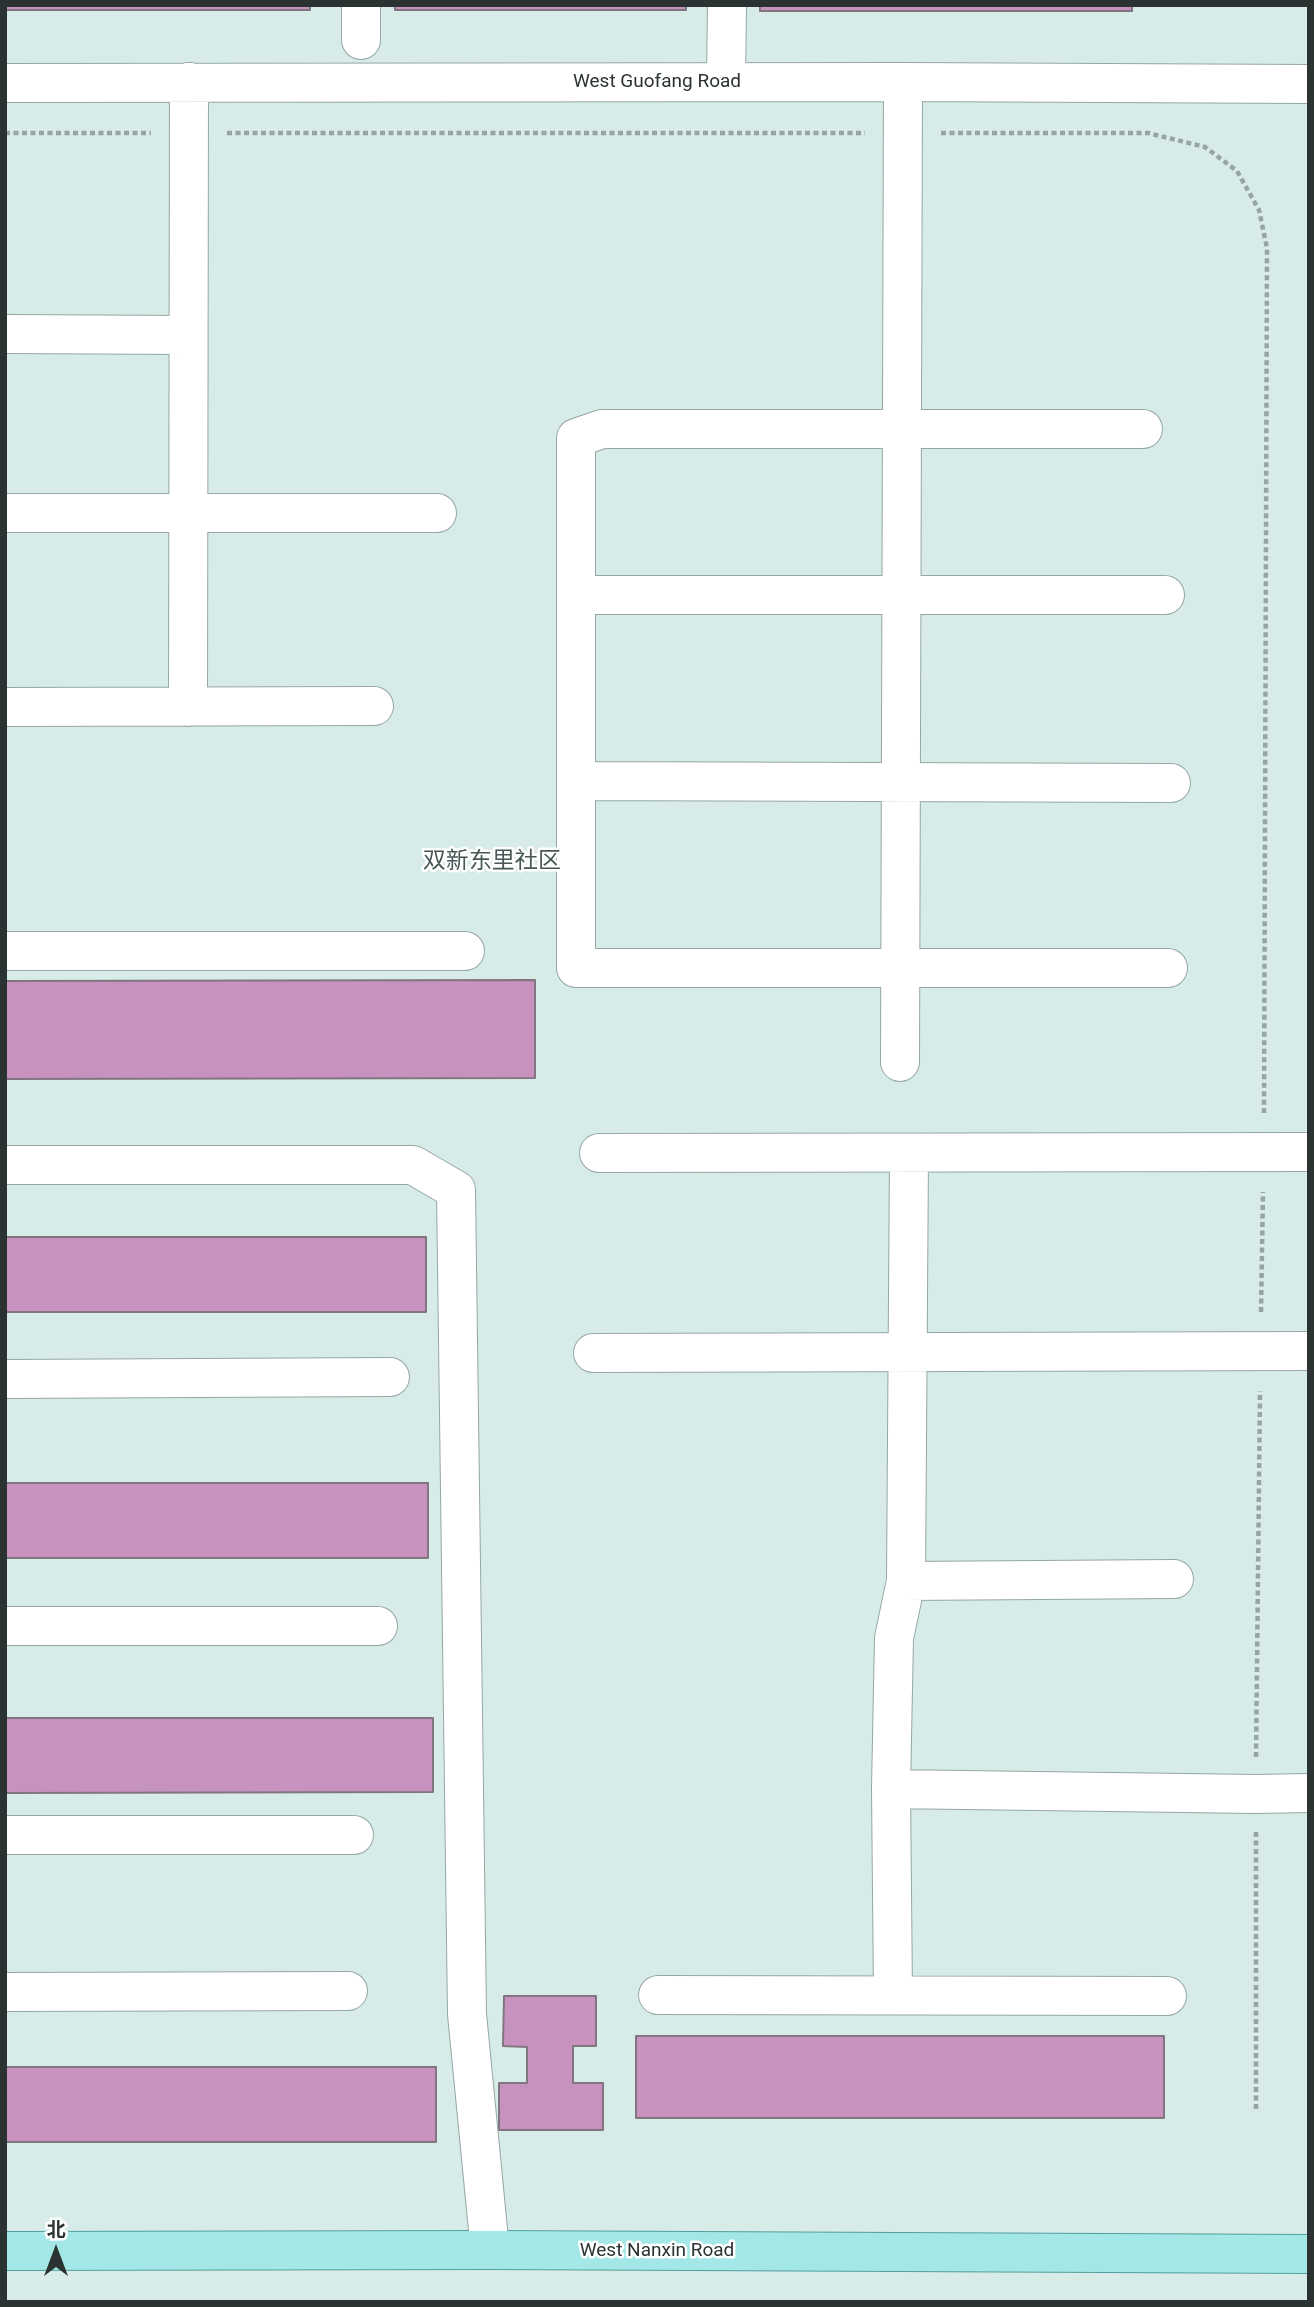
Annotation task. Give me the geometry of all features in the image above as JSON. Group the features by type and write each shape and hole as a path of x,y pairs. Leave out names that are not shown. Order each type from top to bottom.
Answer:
{"main road":[{"name":"West Nanxin Road","path":"5,2251 490,2250 1309,2254"}],"street":[{"path":"726,82 727,5"},
{"path":"188,707 189,82"},
{"path":"900,1062 903,82"},
{"name":"West Guofang Road","path":"5,83 1309,84"},
{"path":"5,334 188,335"},
{"path":"1143,429 602,429 576,438 576,968 1168,968"},
{"path":"5,513 437,513"},
{"path":"576,594 1165,595"},
{"path":"5,707 374,706"},
{"path":"576,781 1171,783"},
{"path":"5,951 465,951"},
{"path":"599,1153 1309,1152"},
{"path":"893,1995 891,1789 894,1638 906,1581 909,1154"},
{"path":"5,1165 413,1165 456,1189 467,2014 490,2250"},
{"path":"593,1353 1309,1351"},
{"path":"5,1379 390,1377"},
{"path":"906,1581 1174,1578"},
{"path":"5,1626 378,1626"},
{"path":"891,1789 1309,1793"},
{"path":"5,1835 354,1835"},
{"path":"5,1992 348,1991"},
{"path":"658,1994 1167,1996"}],"path":[{"path":"5,133 1148,133 1205,147 1237,171"}],"building":[{"path":"5,5 310,5 310,10 5,10"},
{"path":"395,5 686,5 686,10 395,10"},
{"path":"760,5 1132,5 1132,11 760,11"},
{"path":"535,980 535,1078 5,1079 5,981"},
{"path":"5,1237 426,1237 426,1312 5,1312"},
{"path":"5,1483 428,1483 428,1558 5,1558"},
{"path":"5,1718 433,1718 433,1792 5,1793"},
{"path":"504,1996 596,1996 596,2046 573,2046 573,2083 603,2083 603,2130 499,2130 499,2083 527,2083 527,2047 503,2046"},
{"path":"636,2036 1164,2036 1164,2118 636,2118"},
{"path":"5,2067 436,2067 436,2142 5,2142"}],"district":[{"name":"双新东里社区","path":"492,862"}]}
